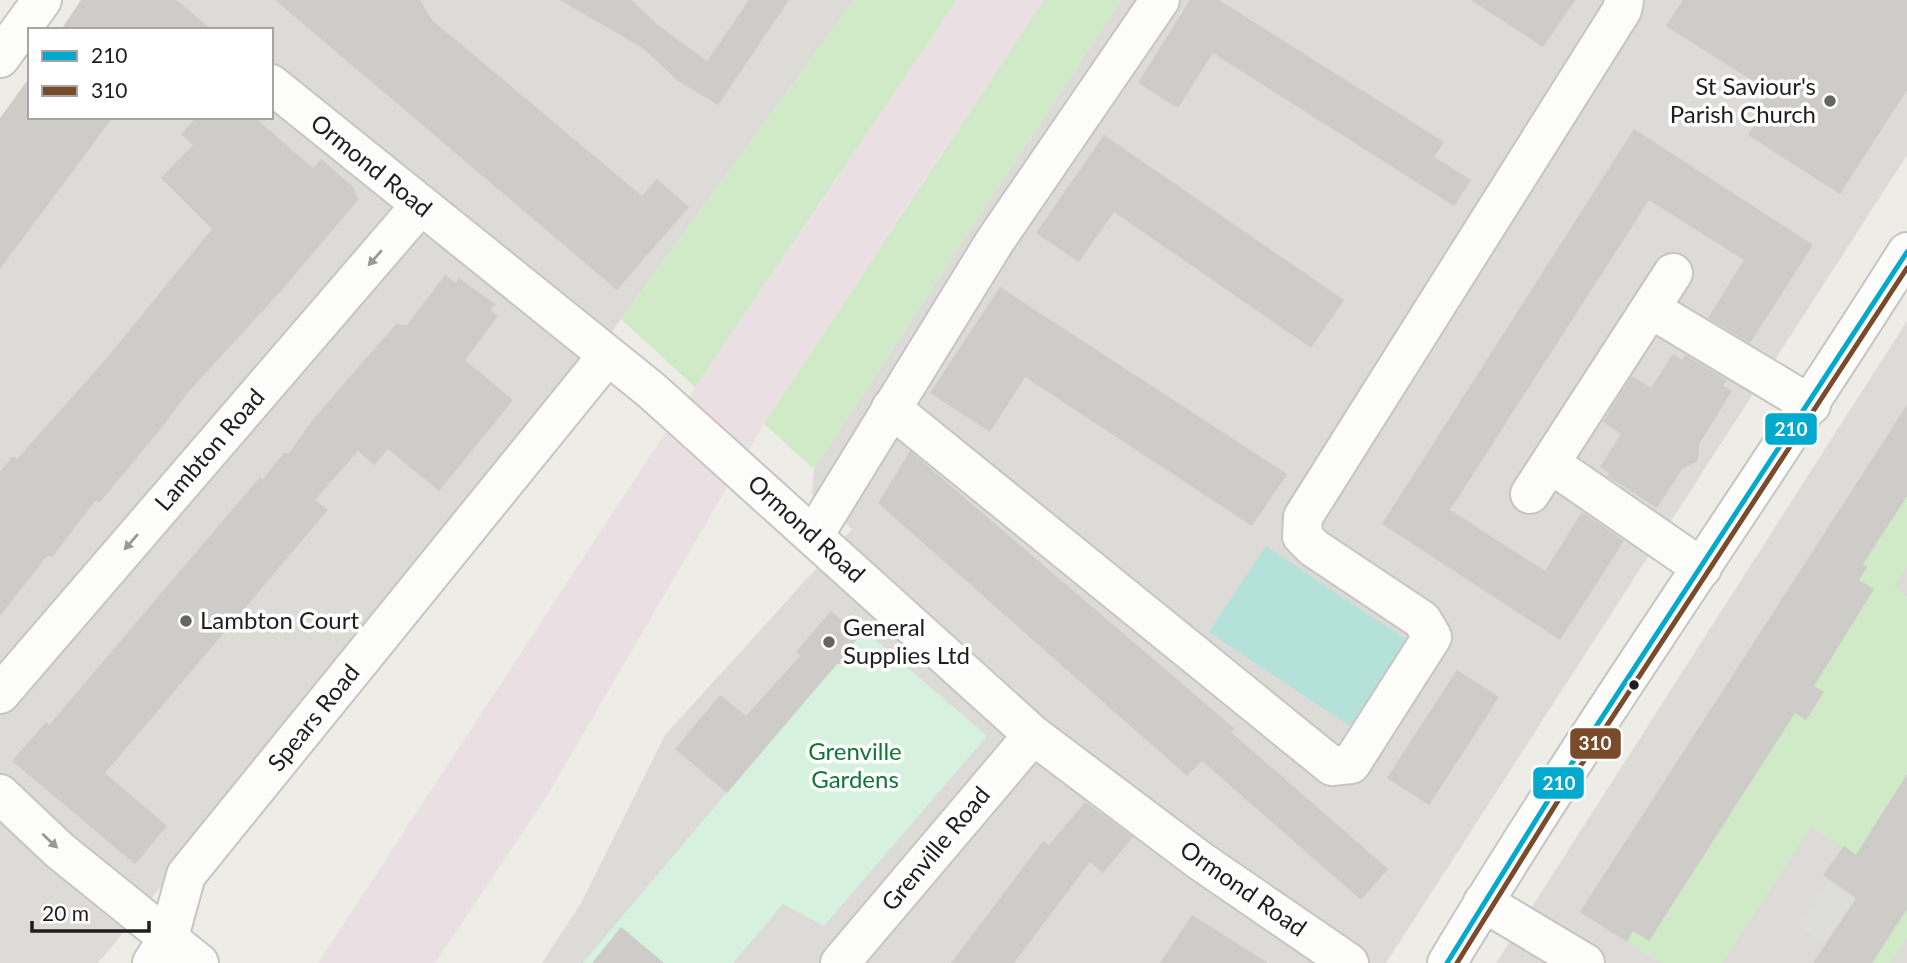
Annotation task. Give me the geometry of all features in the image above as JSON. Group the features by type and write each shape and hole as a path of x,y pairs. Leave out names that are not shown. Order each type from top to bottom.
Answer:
{"street":[{"path":"0,58 42,0"},
{"path":"814,535 995,241 1160,0"},
{"path":"891,408 1332,766 1352,764 1432,637 1422,620 1314,548 1303,536 1303,517 1614,21 1624,0"},
{"name":"Ormond Road","path":"273,86 652,390 1033,735 1199,860 1349,963"},
{"name":"Lambton Road","path":"0,694 420,206"},
{"path":"1447,963 1483,902 1811,405 1907,252"},
{"path":"1673,273 1541,479 1702,568"},
{"path":"1651,309 1811,405"},
{"name":"Spears Road","path":"161,950 186,875 607,356"},
{"name":"Grenville Road","path":"839,963 1033,735"},
{"path":"0,794 161,950 199,963"},
{"path":"1483,902 1585,963"}],"shaded area":[{"path":"89,0 854,0 556,408 98,963 0,963 0,120 273,119 273,28 68,28"},
{"path":"957,0 1044,0 764,424 547,796 435,963 318,963 695,387"},
{"path":"1121,0 1907,0 1907,155 1386,963 542,963 581,903 665,735 852,529 812,494 814,469"},
{"path":"1907,321 1907,963 1496,963"},
{"path":"1266,546 1407,640 1350,726 1209,632"},
{"path":"1828,882 1855,900 1825,944 1798,926"}],"green space":[{"path":"854,0 957,0 695,387 621,319"},
{"path":"1044,0 1121,0 814,469 764,424"},
{"path":"1907,496 1907,567 1894,587 1907,596 1907,781 1899,788 1871,831 1896,846 1867,839 1856,855 1811,827 1722,963 1661,963 1627,942 1633,931 1649,941 1671,908 1655,897 1683,888 1705,855 1700,825 1717,835 1738,802 1722,791 1750,783 1795,713 1806,720 1824,693 1798,675 1852,623 1874,590 1859,580 1867,567 1863,564"},
{"name":"Grenville Gardens","path":"860,636 872,637 987,736 824,926 783,904 733,963 583,963 835,664 850,663 848,649"},
{"path":"1907,909 1907,938 1891,963 1872,963"}],"building":[{"path":"81,0 176,0 211,28 62,28"},
{"path":"275,0 420,0 432,20 642,196 657,179 689,207 617,290"},
{"path":"560,0 631,0 658,25 707,61 749,0 789,0 718,105 678,81 644,49"},
{"path":"1190,0 1219,0 1444,142 1434,157 1471,180 1454,206 1213,53 1178,108 1138,83"},
{"path":"1471,0 1575,0 1543,47"},
{"name":"St Saviour's Parish Church","path":"1683,0 1907,0 1907,90 1840,194 1748,135 1760,118 1753,113 1767,90 1666,26"},
{"path":"28,80 28,119 112,119 0,269 0,118"},
{"path":"195,119 256,119 313,168 321,159 353,187 358,200 281,291 188,392 100,502 95,501 53,556 47,556 0,616 0,472 13,456 17,459 106,359 212,229 161,178 193,145 181,134"},
{"path":"1634,129 1813,245 1750,343 1708,318 1744,260 1649,200 1450,510 1545,571 1582,512 1624,541 1560,640 1382,524"},
{"path":"1104,135 1344,300 1311,348 1114,212 1079,262 1036,233"},
{"path":"445,275 456,283 459,278 495,304 490,310 498,316 465,360 513,400 439,491 388,449 374,465 358,451 315,500 328,510 105,773 167,826 135,864 12,761 46,722 49,725 260,477 262,480 284,453 289,453 314,418 396,324 407,325"},
{"path":"1000,287 1287,474 1252,526 1025,377 990,432 930,393"},
{"path":"1673,354 1682,360 1685,355 1727,380 1723,386 1732,391 1699,444 1698,461 1682,469 1657,508 1607,476 1609,473 1600,467 1621,434 1603,422 1632,376 1651,388"},
{"path":"1907,405 1907,496 1863,564 1867,567 1859,580 1874,589 1814,686 1824,692 1806,720 1795,713 1649,941 1633,931 1627,942 1580,912"},
{"path":"910,451 1235,729 1231,732 1388,869 1361,900 1202,761 1187,776 878,503"},
{"path":"831,611 860,636 848,649 850,663 837,664 727,793 675,749 720,695 746,716 800,656 796,652"},
{"path":"1457,670 1499,697 1429,805 1387,778"},
{"path":"1907,774 1907,909 1872,963 1813,963 1856,898 1823,875 1844,846 1856,855"},
{"path":"1085,802 1133,837 1103,873 1090,862 1014,963 951,963 1043,841 1049,845"},
{"path":"1192,915 1268,963 1160,963"},
{"path":"621,927 664,963 592,963"}],"transit line":[{"name":"210","path":"1447,963 1559,783 1907,252"},
{"name":"310","path":"1457,963 1566,788 1907,268"}],"place":[{"name":"St Saviour's Parish Church","path":"1830,101"},
{"name":"Lambton Court","path":"186,621"},
{"name":"General Supplies Ltd","path":"829,642"}]}
